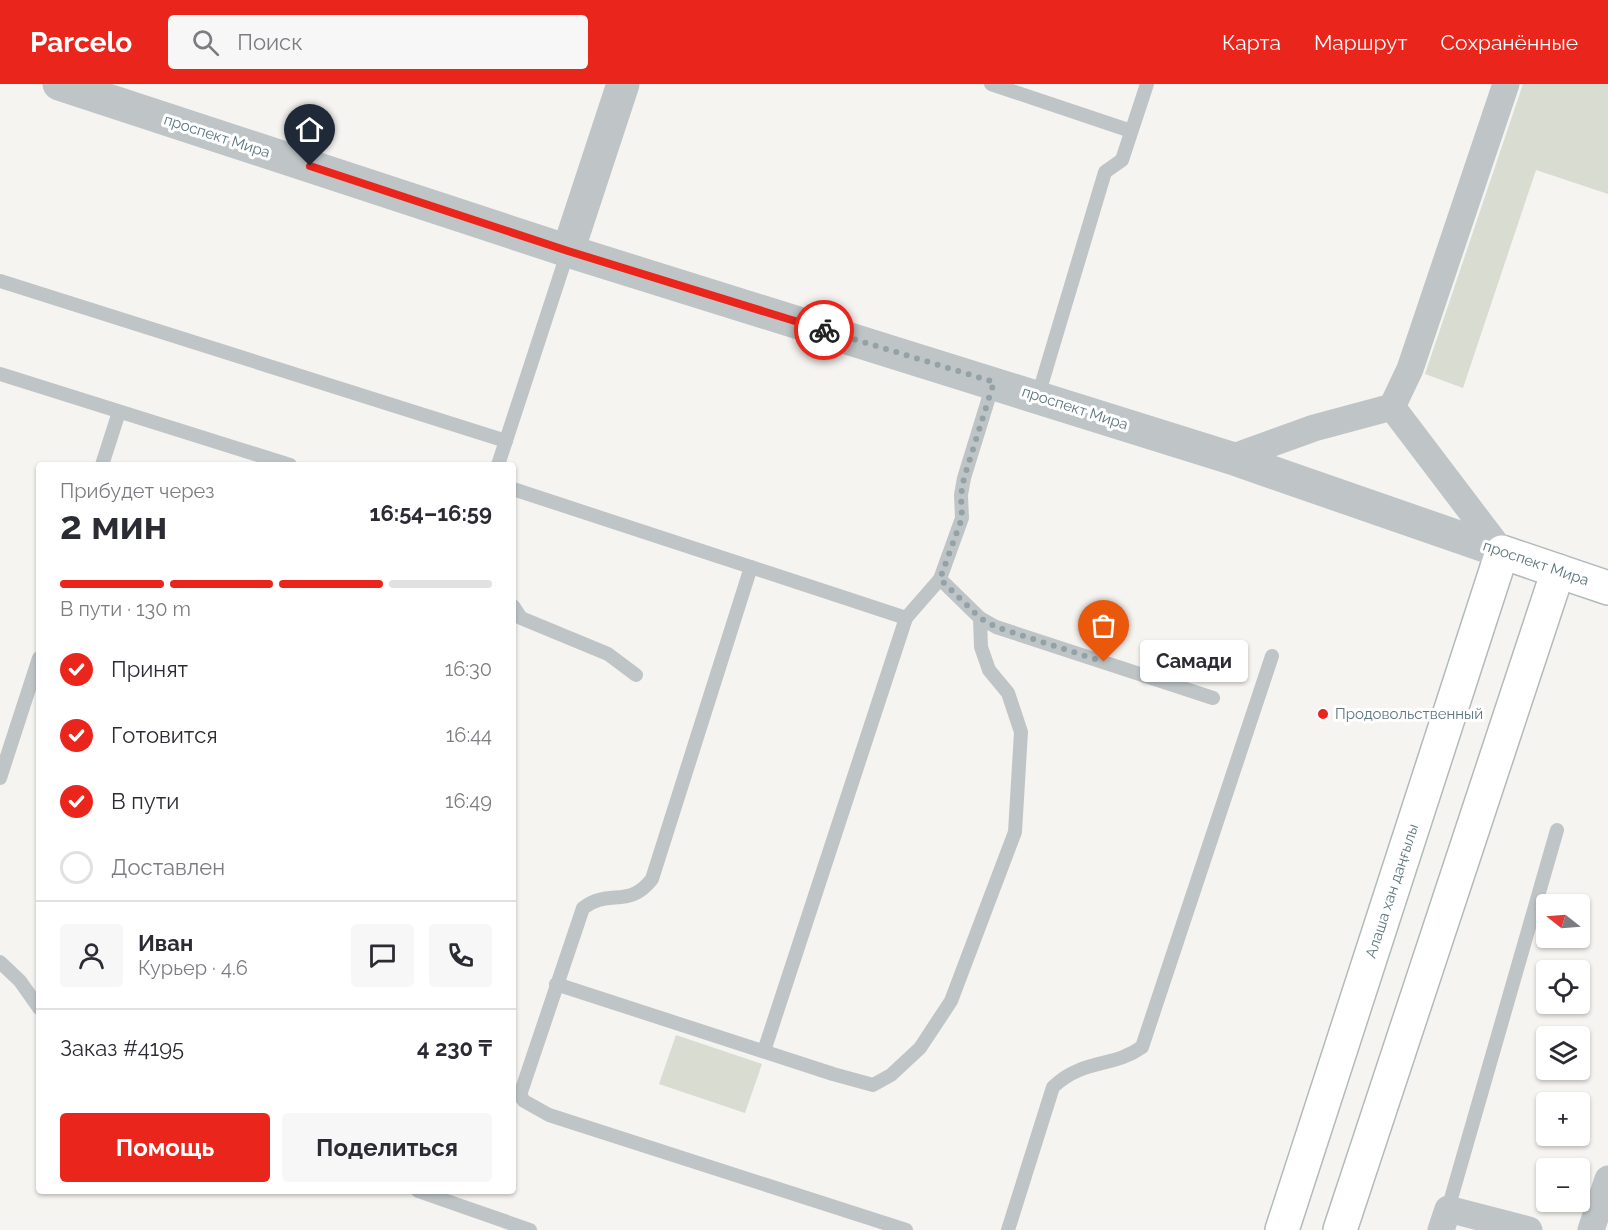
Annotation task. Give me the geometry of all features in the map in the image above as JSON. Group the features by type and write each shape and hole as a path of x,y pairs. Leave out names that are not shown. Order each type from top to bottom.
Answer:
{"main road":[{"name":"проспект Мира","path":"1502,552 1608,588"},
{"name":"Алаша хан даңғылы","path":"1282,1230 1502,552"},
{"path":"1340,1230 1558,571"}],"street":[{"name":"проспект Мира","path":"59,84 568,251 994,382 1231,458 1502,552"},
{"path":"568,251 623,84"},
{"path":"1231,458 1314,428 1392,407 1410,369 1506,84"},
{"path":"1392,407 1502,552"},
{"path":"1591,1230 1608,1179"},
{"path":"1444,1219 1529,1230"}],"lane":[{"path":"991,84 1131,131"},
{"path":"1038,396 1104,172 1122,160 1147,84"},
{"path":"499,462 568,251"},
{"path":"0,281 506,441"},
{"path":"0,374 280,462"},
{"path":"764,1051 906,618 940,579 962,518 961,495 964,478 994,382"},
{"path":"103,462 119,412"},
{"path":"516,490 906,618"},
{"path":"751,567 652,879 635,895 594,899 584,908 556,984 520,1095 524,1101 549,1115 906,1230"},
{"path":"940,579 980,618 996,627 1213,698"},
{"path":"516,610 521,618 608,654 636,675"},
{"path":"556,984 873,1085 891,1075 920,1048 951,1001 1014,832 1021,732 1008,693 989,670 981,647 980,618"},
{"path":"1008,1230 1053,1087 1068,1074 1080,1068 1130,1055 1142,1047 1272,656"},
{"path":"0,778 36,667"},
{"path":"1444,1219 1557,830"},
{"path":"0,962 20,981 36,1004"},
{"path":"426,1194 530,1230"}],"shaded area":[{"path":"1523,84 1608,84 1608,194 1536,170 1463,388 1425,374"},
{"path":"676,1035 762,1064 745,1113 659,1084"}],"way so far":[{"path":"824,330 994,382 964,478 961,495 962,518 940,579 956,592 980,618 996,627 1104,662"}],"place":[{"name":"Самади","path":"1104,662"},
{"name":"Продовольственный","path":"1323,714"}],"route":[{"path":"310,166 568,251 824,330"}]}
